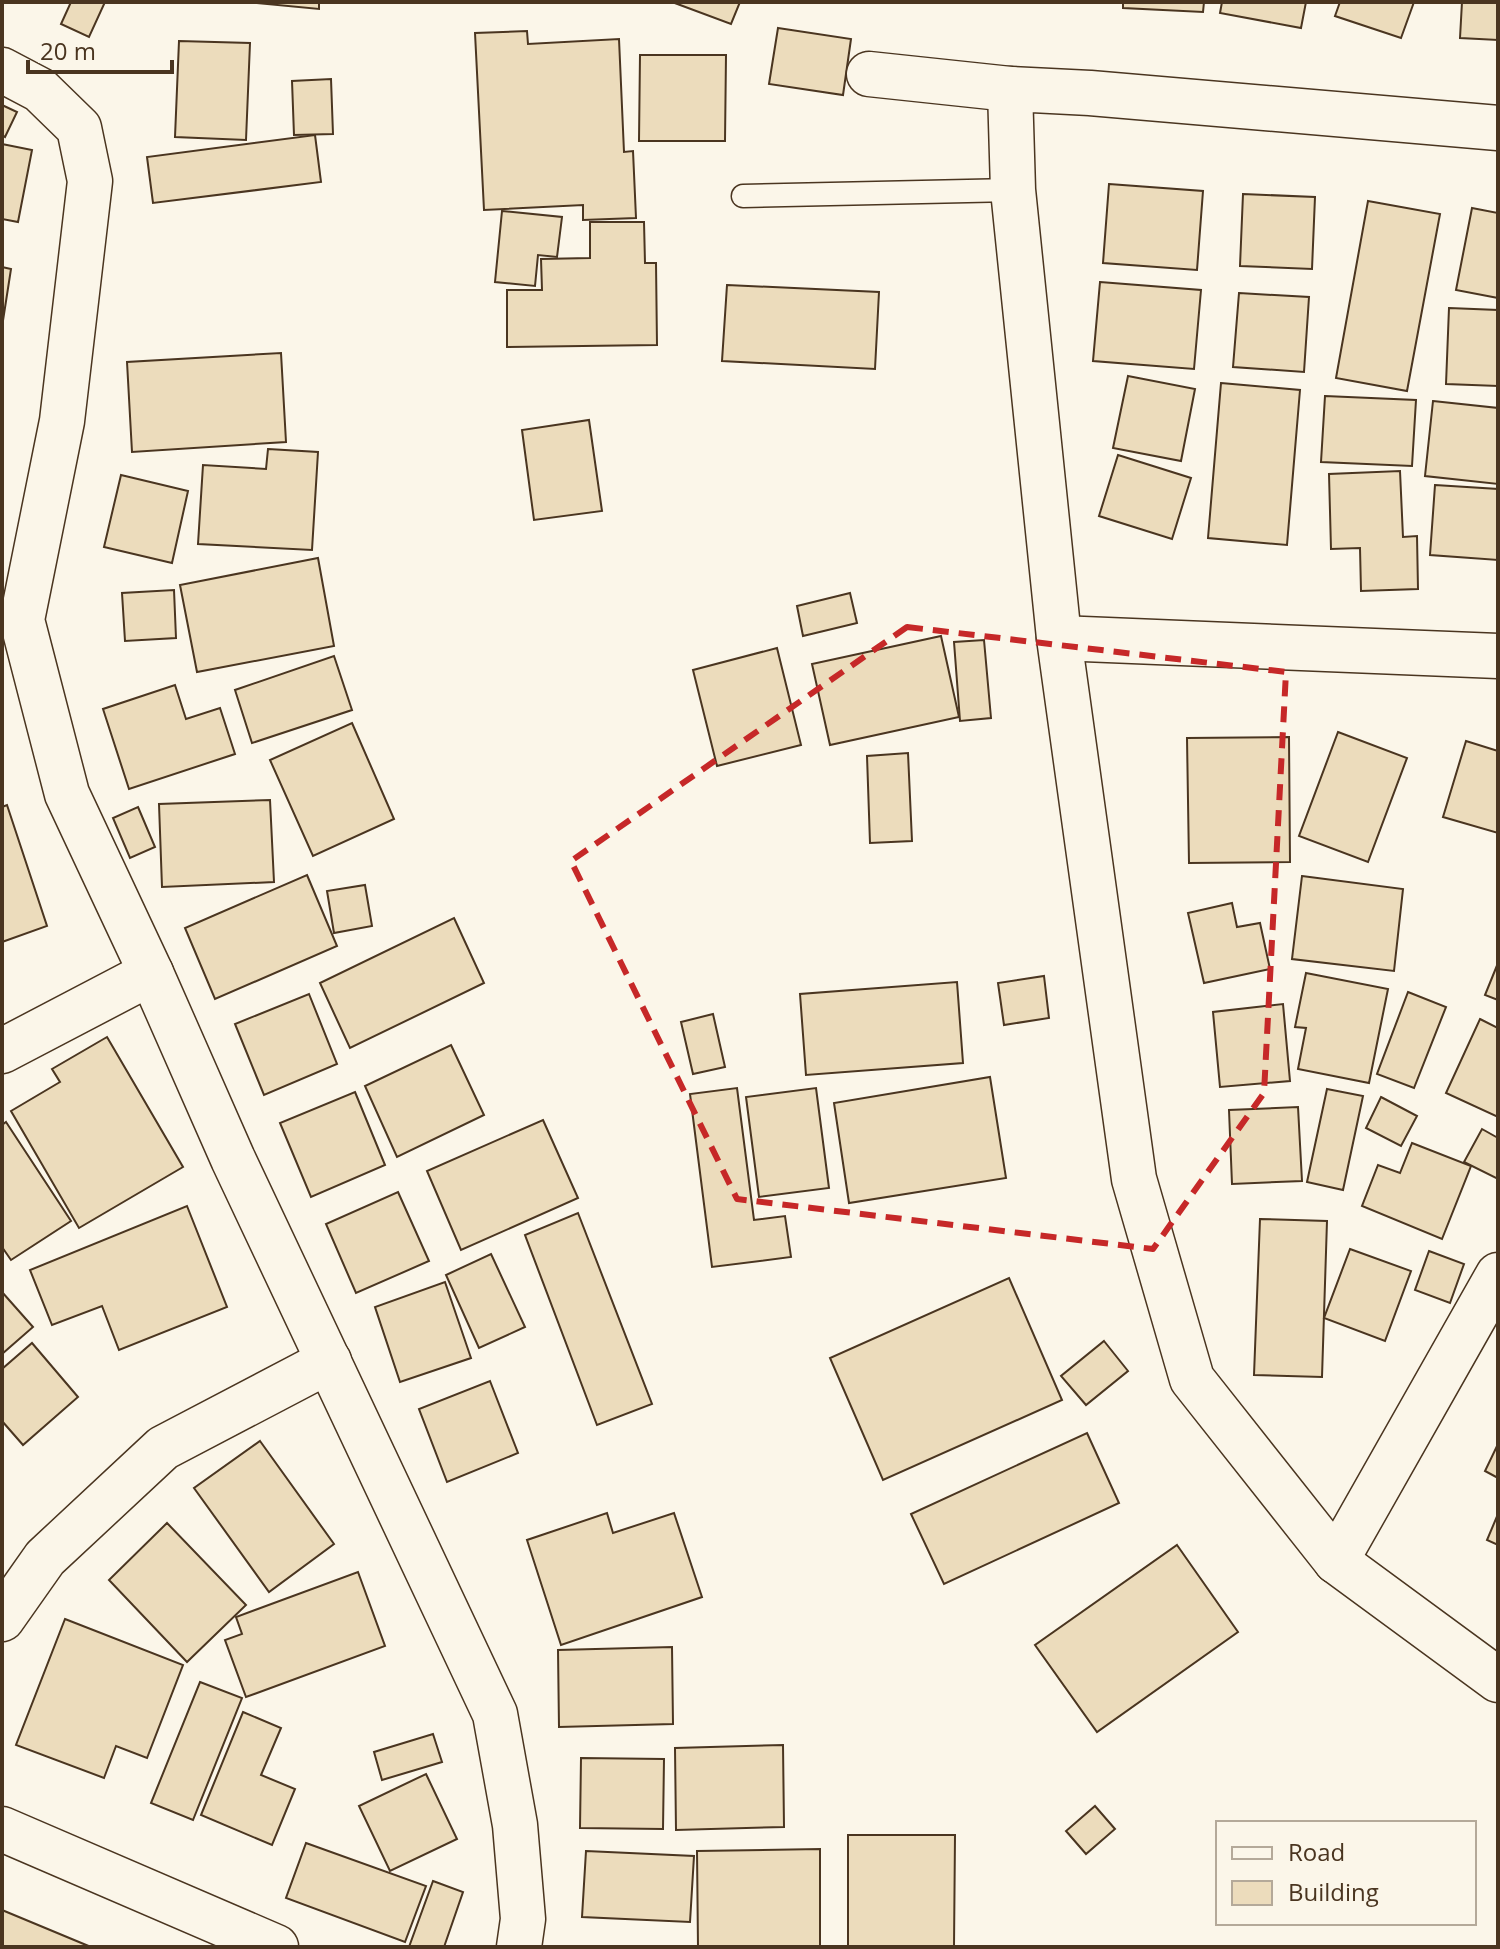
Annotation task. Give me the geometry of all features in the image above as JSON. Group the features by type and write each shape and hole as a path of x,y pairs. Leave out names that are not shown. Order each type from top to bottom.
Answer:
{"street":[{"path":"2,70 40,90 79,128 90,181 62,421 12,622 67,794 233,1159 495,1714 515,1825 523,1919 519,1947"},
{"path":"869,74 1010,89 1498,128"},
{"path":"1010,89 1013,190 1059,638 1134,1179 1192,1379 1336,1561 1498,1680"},
{"path":"1059,638 1498,656"},
{"path":"2,1051 151,973"},
{"path":"1336,1561 1498,1275"},
{"path":"2,1619 45,1558 163,1448 329,1361"},
{"path":"2,1829 276,1947"}],"lane":[{"path":"743,196 1013,190"}],"highlighted area":[{"path":"907,627 1286,672 1264,1093 1153,1249 737,1199 571,861"}],"building":[{"path":"71,2 105,2 89,37 61,24"},
{"path":"247,2 319,2 319,9"},
{"path":"672,2 740,2 731,24"},
{"path":"1123,2 1204,2 1203,12 1123,8"},
{"path":"1222,2 1306,2 1301,28 1220,13"},
{"path":"1340,2 1414,2 1401,38 1335,16"},
{"path":"1462,2 1498,2 1498,40 1460,38"},
{"path":"778,28 851,39 843,95 769,84"},
{"path":"527,31 528,44 619,39 624,152 633,151 636,218 583,220 583,205 484,210 475,33"},
{"path":"179,41 250,43 246,140 175,137"},
{"path":"640,55 726,55 725,141 639,141"},
{"path":"331,79 333,134 294,135 292,81"},
{"path":"2,105 17,112 5,137 2,135"},
{"path":"315,135 321,182 153,203 147,157"},
{"path":"2,144 32,150 18,222 2,219"},
{"path":"1109,184 1203,191 1197,270 1103,263"},
{"path":"1243,194 1315,197 1312,269 1240,266"},
{"path":"1368,201 1440,214 1407,391 1336,378"},
{"path":"1472,208 1498,213 1498,298 1456,290"},
{"path":"502,211 562,217 557,257 538,255 535,286 495,282"},
{"path":"590,222 644,222 645,263 656,263 657,345 507,347 507,290 542,290 541,259 590,258"},
{"path":"2,267 11,269 2,327"},
{"path":"1100,282 1201,290 1194,369 1093,361"},
{"path":"727,285 879,292 875,369 722,361"},
{"path":"1239,293 1309,297 1304,372 1233,367"},
{"path":"1449,308 1498,310 1498,386 1446,384"},
{"path":"281,353 286,442 132,452 127,362"},
{"path":"1128,376 1195,389 1181,461 1113,448"},
{"path":"1221,383 1300,390 1287,545 1208,538"},
{"path":"1325,396 1416,400 1412,466 1321,462"},
{"path":"1433,401 1498,408 1498,484 1425,476"},
{"path":"589,420 602,511 534,520 522,430"},
{"path":"268,449 318,452 312,550 198,544 203,465 266,469"},
{"path":"1118,455 1191,478 1172,539 1099,516"},
{"path":"1400,471 1403,537 1417,536 1418,589 1361,591 1360,548 1331,549 1329,474"},
{"path":"121,475 188,491 172,563 104,547"},
{"path":"1435,485 1498,489 1498,560 1430,555"},
{"path":"318,558 334,646 197,672 180,585"},
{"path":"174,590 176,638 125,641 122,593"},
{"path":"850,593 857,623 803,636 797,606"},
{"path":"941,636 959,717 830,745 812,664"},
{"path":"984,640 991,718 960,721 954,642"},
{"path":"777,648 801,745 717,766 693,670"},
{"path":"334,656 352,710 252,743 235,690"},
{"path":"175,685 186,719 220,708 235,754 129,789 103,709"},
{"path":"352,723 394,819 313,856 270,760"},
{"path":"1338,732 1407,758 1368,862 1299,836"},
{"path":"1289,737 1290,862 1189,863 1187,738"},
{"path":"1466,741 1498,751 1498,833 1443,817"},
{"path":"908,753 912,841 870,843 867,756"},
{"path":"270,800 274,882 162,887 159,804"},
{"path":"7,805 47,926 2,942 2,807"},
{"path":"138,807 155,847 130,858 113,818"},
{"path":"307,875 337,946 215,999 185,928"},
{"path":"1302,876 1403,889 1394,971 1292,959"},
{"path":"365,885 372,926 334,933 327,891"},
{"path":"1232,903 1237,927 1260,923 1270,969 1204,983 1188,913"},
{"path":"454,918 484,983 350,1048 320,983"},
{"path":"1498,963 1498,1000 1485,995"},
{"path":"1306,973 1388,989 1369,1083 1298,1069 1306,1028 1295,1027"},
{"path":"1044,976 1049,1018 1004,1025 998,983"},
{"path":"957,982 963,1063 806,1075 800,994"},
{"path":"1408,992 1446,1007 1414,1088 1377,1074"},
{"path":"309,994 337,1064 264,1095 235,1024"},
{"path":"1283,1004 1290,1081 1220,1087 1213,1012"},
{"path":"713,1014 725,1067 693,1074 681,1022"},
{"path":"1480,1019 1498,1028 1498,1117 1446,1093"},
{"path":"107,1037 183,1167 79,1228 11,1111 60,1082 52,1069"},
{"path":"451,1045 484,1115 397,1157 365,1086"},
{"path":"990,1077 1006,1178 849,1203 834,1103"},
{"path":"737,1088 754,1220 785,1216 791,1257 712,1267 690,1094"},
{"path":"816,1088 829,1188 759,1197 746,1097"},
{"path":"1327,1089 1363,1096 1343,1190 1307,1182"},
{"path":"355,1092 385,1165 311,1197 280,1123"},
{"path":"1381,1097 1417,1116 1401,1146 1366,1128"},
{"path":"1298,1107 1302,1181 1232,1184 1229,1110"},
{"path":"543,1120 578,1198 461,1250 427,1171"},
{"path":"6,1122 71,1221 11,1260 2,1247 2,1125"},
{"path":"1482,1129 1498,1138 1498,1179 1464,1162"},
{"path":"1412,1143 1471,1166 1442,1239 1362,1206 1378,1165 1400,1173"},
{"path":"398,1192 429,1261 356,1293 326,1224"},
{"path":"187,1206 227,1307 119,1350 102,1306 52,1325 30,1270"},
{"path":"578,1213 652,1404 597,1425 525,1235"},
{"path":"1260,1219 1327,1221 1322,1377 1254,1375"},
{"path":"1350,1249 1411,1271 1385,1341 1324,1318"},
{"path":"1429,1251 1464,1264 1450,1303 1415,1290"},
{"path":"491,1254 525,1327 479,1348 446,1275"},
{"path":"1009,1278 1062,1400 883,1480 830,1358"},
{"path":"445,1282 471,1358 400,1382 375,1307"},
{"path":"2,1292 33,1327 2,1354"},
{"path":"1104,1341 1128,1371 1086,1405 1061,1376"},
{"path":"32,1343 78,1397 23,1445 2,1421 2,1369"},
{"path":"490,1381 518,1453 447,1482 419,1409"},
{"path":"1087,1433 1119,1503 944,1584 911,1514"},
{"path":"260,1441 334,1544 269,1592 194,1488"},
{"path":"1498,1444 1498,1478 1485,1471"},
{"path":"607,1513 613,1533 674,1513 702,1597 561,1645 527,1540"},
{"path":"1498,1514 1498,1545 1487,1540"},
{"path":"167,1523 246,1605 187,1662 109,1580"},
{"path":"1177,1545 1238,1632 1097,1732 1035,1645"},
{"path":"358,1572 385,1646 246,1697 225,1640 242,1634 236,1617"},
{"path":"65,1619 183,1665 147,1758 116,1746 104,1778 16,1745"},
{"path":"672,1647 673,1724 559,1727 558,1650"},
{"path":"200,1682 242,1698 193,1820 151,1803"},
{"path":"243,1712 281,1728 261,1775 295,1789 272,1845 201,1815"},
{"path":"433,1734 442,1762 382,1780 374,1752"},
{"path":"783,1745 784,1827 676,1830 675,1748"},
{"path":"581,1758 664,1759 663,1829 580,1828"},
{"path":"426,1774 457,1839 390,1871 359,1806"},
{"path":"1095,1806 1115,1829 1086,1854 1066,1831"},
{"path":"848,1835 955,1835 954,1947 848,1947"},
{"path":"306,1843 426,1886 405,1942 286,1898"},
{"path":"820,1849 820,1947 698,1947 697,1851"},
{"path":"586,1851 694,1856 690,1922 582,1917"},
{"path":"433,1881 463,1892 444,1947 409,1947"},
{"path":"2,1910 91,1947 2,1947"}]}
